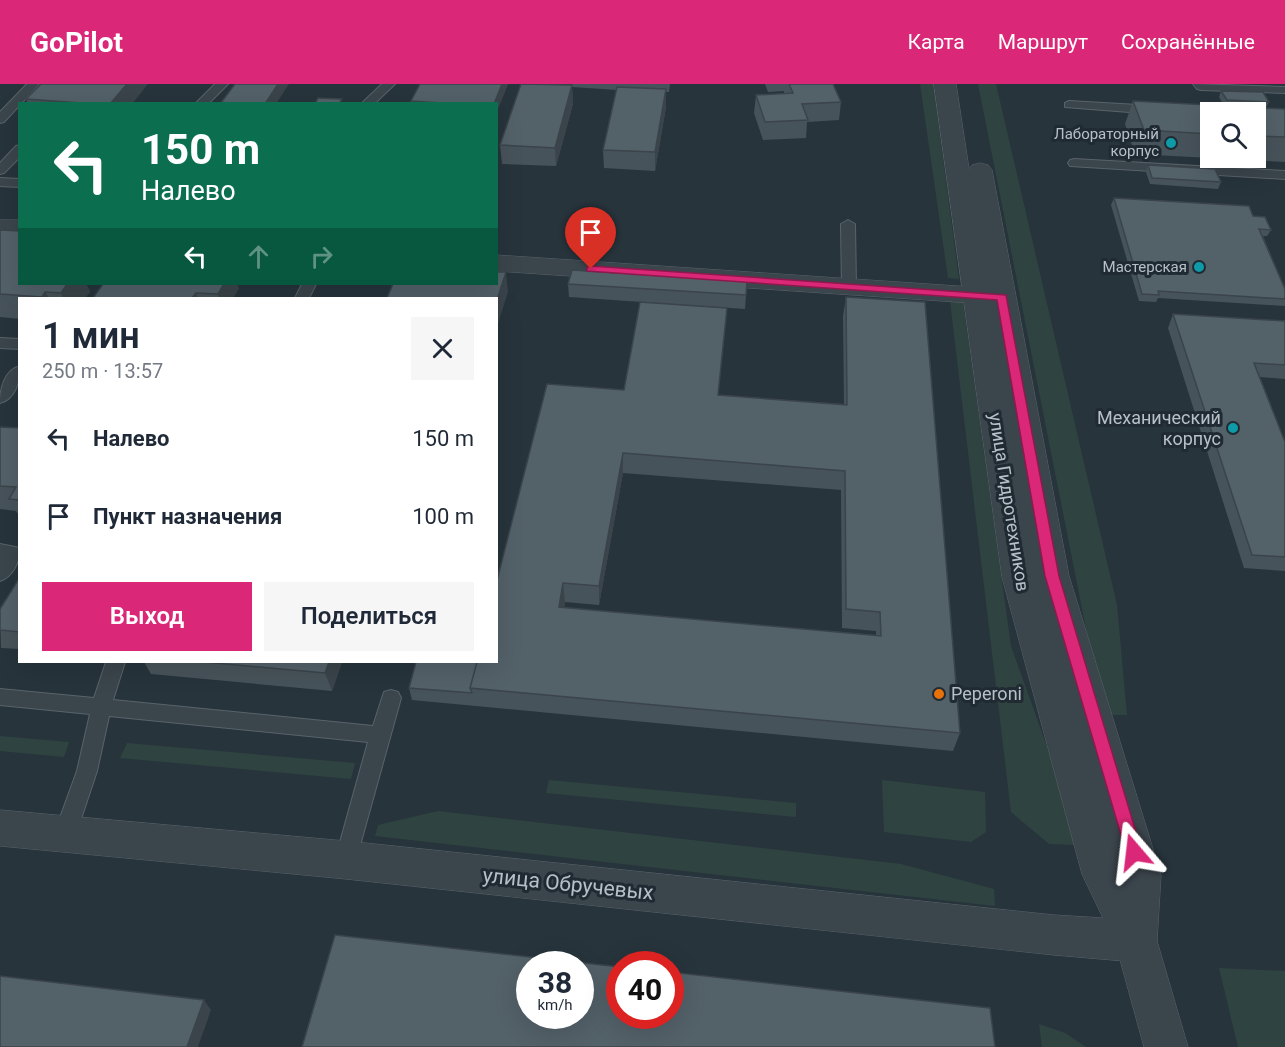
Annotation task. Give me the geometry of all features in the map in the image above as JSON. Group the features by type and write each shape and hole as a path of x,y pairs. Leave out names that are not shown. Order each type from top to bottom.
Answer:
{"street":[{"name":"улица Гидротехников","path":"945,84 989,296"},
{"name":"улица Гидротехников","path":"965,84 1019,577 1102,874 1136,941 1166,1047"},
{"path":"0,227 18,227"},
{"path":"498,263 989,296"},
{"name":"улица Обручевых","path":"0,828 346,860 1042,934 1136,941"}],"lane":[{"path":"0,119 33,84"},
{"path":"203,102 222,84"},
{"path":"369,102 389,84"},
{"path":"1199,84 1201,87 1285,90"},
{"path":"1069,105 1163,111"},
{"path":"0,170 18,151"},
{"path":"1074,163 1285,175"},
{"path":"0,182 18,183"},
{"path":"848,224 849,288"},
{"path":"918,305 942,294"},
{"path":"0,343 18,344"},
{"path":"0,398 18,374"},
{"path":"0,551 14,553 0,574"},
{"path":"65,834 87,771 101,708 115,663"},
{"path":"0,697 380,735"},
{"path":"346,860 391,698"}],"green space":[{"path":"920,84 933,84 959,279 948,278"},
{"path":"978,84 996,84 1117,605 1127,715 1110,715 1092,659"},
{"path":"950,301 963,302 1011,646 1060,783 1076,845 1049,844 1011,812"},
{"path":"0,736 69,742 64,757 0,751"},
{"path":"127,743 355,763 351,779 120,758"},
{"path":"549,780 796,803 796,817 546,793"},
{"path":"882,780 985,792 986,832 971,842 884,832"},
{"path":"438,811 901,864 994,889 995,906 375,836 378,825"},
{"path":"1219,968 1285,971 1285,1047 1238,1047"},
{"path":"1039,1024 1065,1033 1086,1047 1042,1047"}],"building":[{"path":"41,84 127,84 112,102 26,99"},
{"path":"235,84 278,84 266,102 222,102"},
{"path":"420,84 502,84 495,102 411,101"},
{"path":"521,84 572,85 555,148 500,145"},
{"path":"789,84 833,84 841,102 802,104 808,120 765,122 756,95 793,93"},
{"path":"617,87 666,89 655,152 603,150"},
{"path":"1221,91 1263,92 1269,102 1227,100"},
{"path":"318,98 342,99 340,102 316,102"},
{"path":"1133,101 1200,105 1200,133 1144,130"},
{"path":"1266,108 1285,109 1285,137 1266,136"},
{"path":"1148,165 1215,169 1221,182 1152,178"},
{"name":"Мастерская","path":"1114,198 1249,206 1253,216 1265,217 1271,230 1259,229 1285,289 1285,299 1158,291 1159,295 1142,294"},
{"path":"0,230 18,231 18,285 66,285 61,293 45,292 42,297 0,294"},
{"path":"572,270 747,281 746,295 568,284"},
{"path":"498,272 506,272 498,297 387,297 393,285 498,285"},
{"path":"102,285 223,285 218,294 196,293 193,297 94,297"},
{"path":"846,297 925,302 960,733 470,688 477,663 498,663 498,576 547,384 624,390 640,302 727,308 718,395 847,405","holes":["623,453 845,471 846,609 880,612 881,636 559,607 563,583 599,586"]},
{"name":"Механический корпус","path":"1173,314 1285,321 1285,365 1254,363 1285,442 1285,557 1252,555"},
{"path":"0,427 18,428 18,500 9,499 16,487 0,486"},
{"path":"18,580 18,632 0,630 0,609"},
{"path":"215,663 329,663 325,673"},
{"path":"416,663 477,663 470,688 472,693 409,688"},
{"path":"335,935 516,955 516,1029 594,1029 594,964 606,965 606,1029 684,1029 684,974 990,1008 995,1047 302,1047"},
{"path":"0,976 204,1000 187,1047 0,1047"}],"place":[{"name":"Лабораторный корпус","path":"1171,143"},
{"name":"Мастерская","path":"1199,267"},
{"name":"Механический корпус","path":"1233,428"},
{"name":"Peperoni","path":"939,694"}],"route":[{"path":"591,269 1002,297 1052,576 1134,852"}]}
